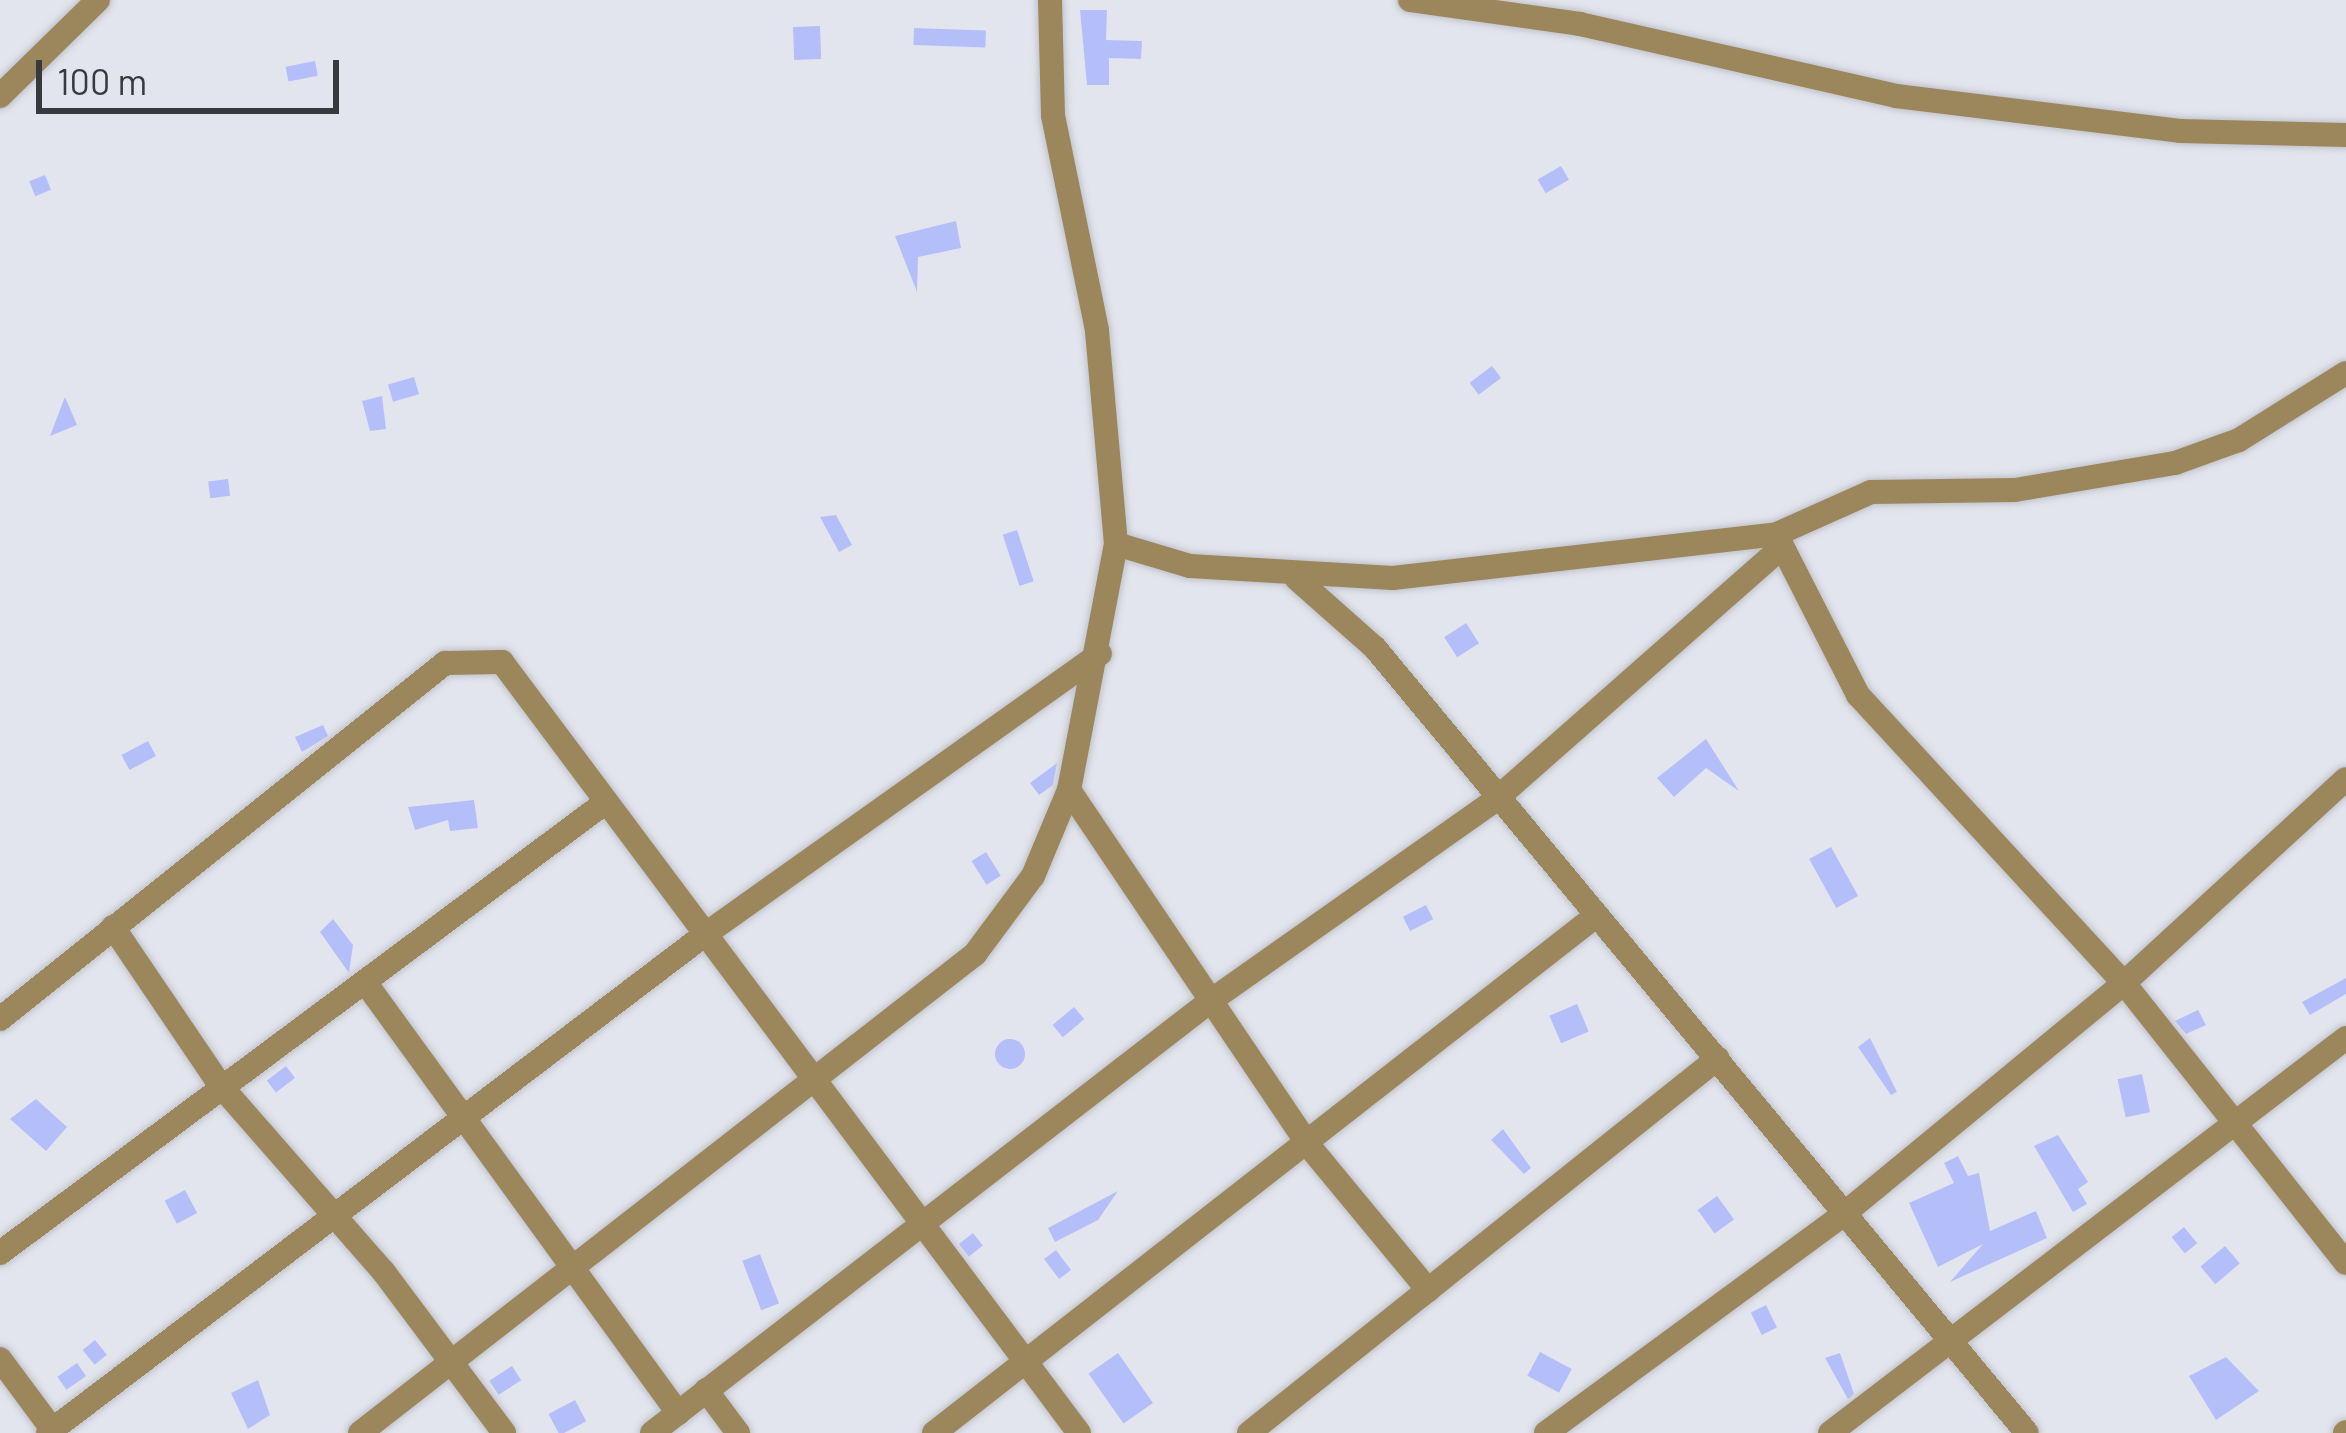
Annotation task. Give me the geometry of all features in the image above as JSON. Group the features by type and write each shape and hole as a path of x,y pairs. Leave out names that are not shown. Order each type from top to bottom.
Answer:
{"street":[{"path":"0,96 98,0"},
{"path":"360,1433 975,954 1033,876 1069,790 1100,654 1116,544 1097,330 1053,115 1050,0"},
{"path":"1410,0 1580,24 1896,96 2180,131 2346,135"},
{"path":"652,1433 1209,1003 1495,800 1777,542 1871,492 2015,490 2175,463 2239,440 2346,373"},
{"path":"1116,544 1295,578 1393,578 1777,542"},
{"path":"1777,542 1858,694 2124,983 2237,1120 2346,1264"},
{"path":"1295,578 1375,648 1495,800 1718,1058 2027,1433"},
{"path":"0,1359 52,1432 332,1211 465,1124 707,933 1100,654"},
{"path":"0,1019 445,663 472,655 502,662 707,933 809,1079 1079,1433"},
{"path":"1546,1433 1845,1213 2124,983 2346,779"},
{"path":"1069,790 1309,1146 1428,1290"},
{"path":"0,1253 220,1085 607,802"},
{"path":"934,1433 1309,1146 1597,915"},
{"path":"113,927 220,1085 332,1211 504,1433"},
{"path":"365,982 677,1413"},
{"path":"1830,1433 2346,1038"},
{"path":"1249,1433 1718,1058"},
{"path":"706,1390 738,1433"}],"building":[{"path":"1080,10 1107,10 1106,40 1142,41 1141,59 1109,58 1109,85 1087,85"},
{"path":"820,26 821,59 794,60 793,27"},
{"path":"914,28 986,31 985,48 913,45"},
{"path":"315,61 318,76 288,81 286,67"},
{"path":"1561,166 1569,180 1546,193 1538,180"},
{"path":"45,175 51,190 35,196 29,181"},
{"path":"956,221 961,248 918,257 917,292 895,236"},
{"path":"1492,366 1501,378 1479,395 1470,383"},
{"path":"414,377 419,394 393,402 388,384"},
{"path":"382,396 386,429 370,431 362,401"},
{"path":"65,397 77,425 50,436"},
{"path":"228,479 230,496 210,498 208,481"},
{"path":"836,515 852,545 839,552 820,517"},
{"path":"1017,530 1034,581 1019,586 1003,535"},
{"path":"1466,623 1479,643 1457,657 1444,637"},
{"path":"323,725 328,736 302,752 295,737"},
{"path":"1706,739 1739,791 1706,768 1674,797 1657,778"},
{"path":"148,741 156,756 129,770 122,755"},
{"path":"1057,763 1053,785 1039,795 1030,783"},
{"path":"474,800 478,828 450,831 448,820 415,830 408,807"},
{"path":"1831,847 1858,896 1836,908 1809,859"},
{"path":"986,852 1001,876 986,885 972,861"},
{"path":"1426,905 1433,919 1410,931 1403,917"},
{"path":"333,919 353,945 349,973 320,932"},
{"path":"2346,978 2346,994 2310,1015 2302,1002"},
{"path":"1577,1004 1589,1032 1561,1043 1549,1016"},
{"path":"1074,1007 1084,1019 1063,1037 1053,1025"},
{"path":"2198,1010 2206,1025 2186,1034 2175,1021"},
{"path":"1870,1038 1897,1092 1891,1095 1858,1047"},
{"path":"1010,1039 1025,1054 1010,1069 995,1054"},
{"path":"286,1066 295,1078 276,1092 267,1080"},
{"path":"2142,1074 2150,1112 2126,1117 2118,1079"},
{"path":"36,1099 67,1127 46,1151 10,1119"},
{"path":"1503,1129 1531,1168 1524,1174 1491,1140"},
{"path":"2058,1135 2088,1182 2078,1189 2087,1204 2073,1212 2034,1146"},
{"path":"1958,1156 1968,1176 1979,1173 1990,1231 2036,1211 2047,1238 1950,1282 1983,1244 1938,1267 1909,1203 1954,1183 1944,1163"},
{"path":"185,1190 197,1213 177,1224 165,1201"},
{"path":"1118,1191 1098,1220 1055,1242 1048,1228"},
{"path":"1717,1196 1734,1219 1715,1234 1698,1210"},
{"path":"2184,1227 2197,1243 2185,1253 2172,1237"},
{"path":"973,1233 983,1246 969,1257 959,1244"},
{"path":"2225,1246 2240,1264 2215,1284 2200,1267"},
{"path":"1056,1250 1071,1270 1059,1279 1044,1259"},
{"path":"760,1254 779,1303 761,1310 742,1261"},
{"path":"1766,1305 1777,1327 1762,1335 1751,1312"},
{"path":"95,1340 107,1355 95,1365 83,1350"},
{"path":"1540,1352 1572,1369 1559,1393 1527,1376"},
{"path":"1118,1353 1153,1403 1123,1424 1089,1374"},
{"path":"1840,1353 1854,1394 1848,1399 1825,1358"},
{"path":"2226,1357 2259,1391 2216,1420 2189,1376"},
{"path":"77,1363 86,1376 67,1390 57,1377"},
{"path":"512,1366 521,1380 499,1395 489,1381"},
{"path":"258,1380 270,1415 248,1429 231,1393"},
{"path":"575,1400 586,1421 559,1433 549,1414"}]}
